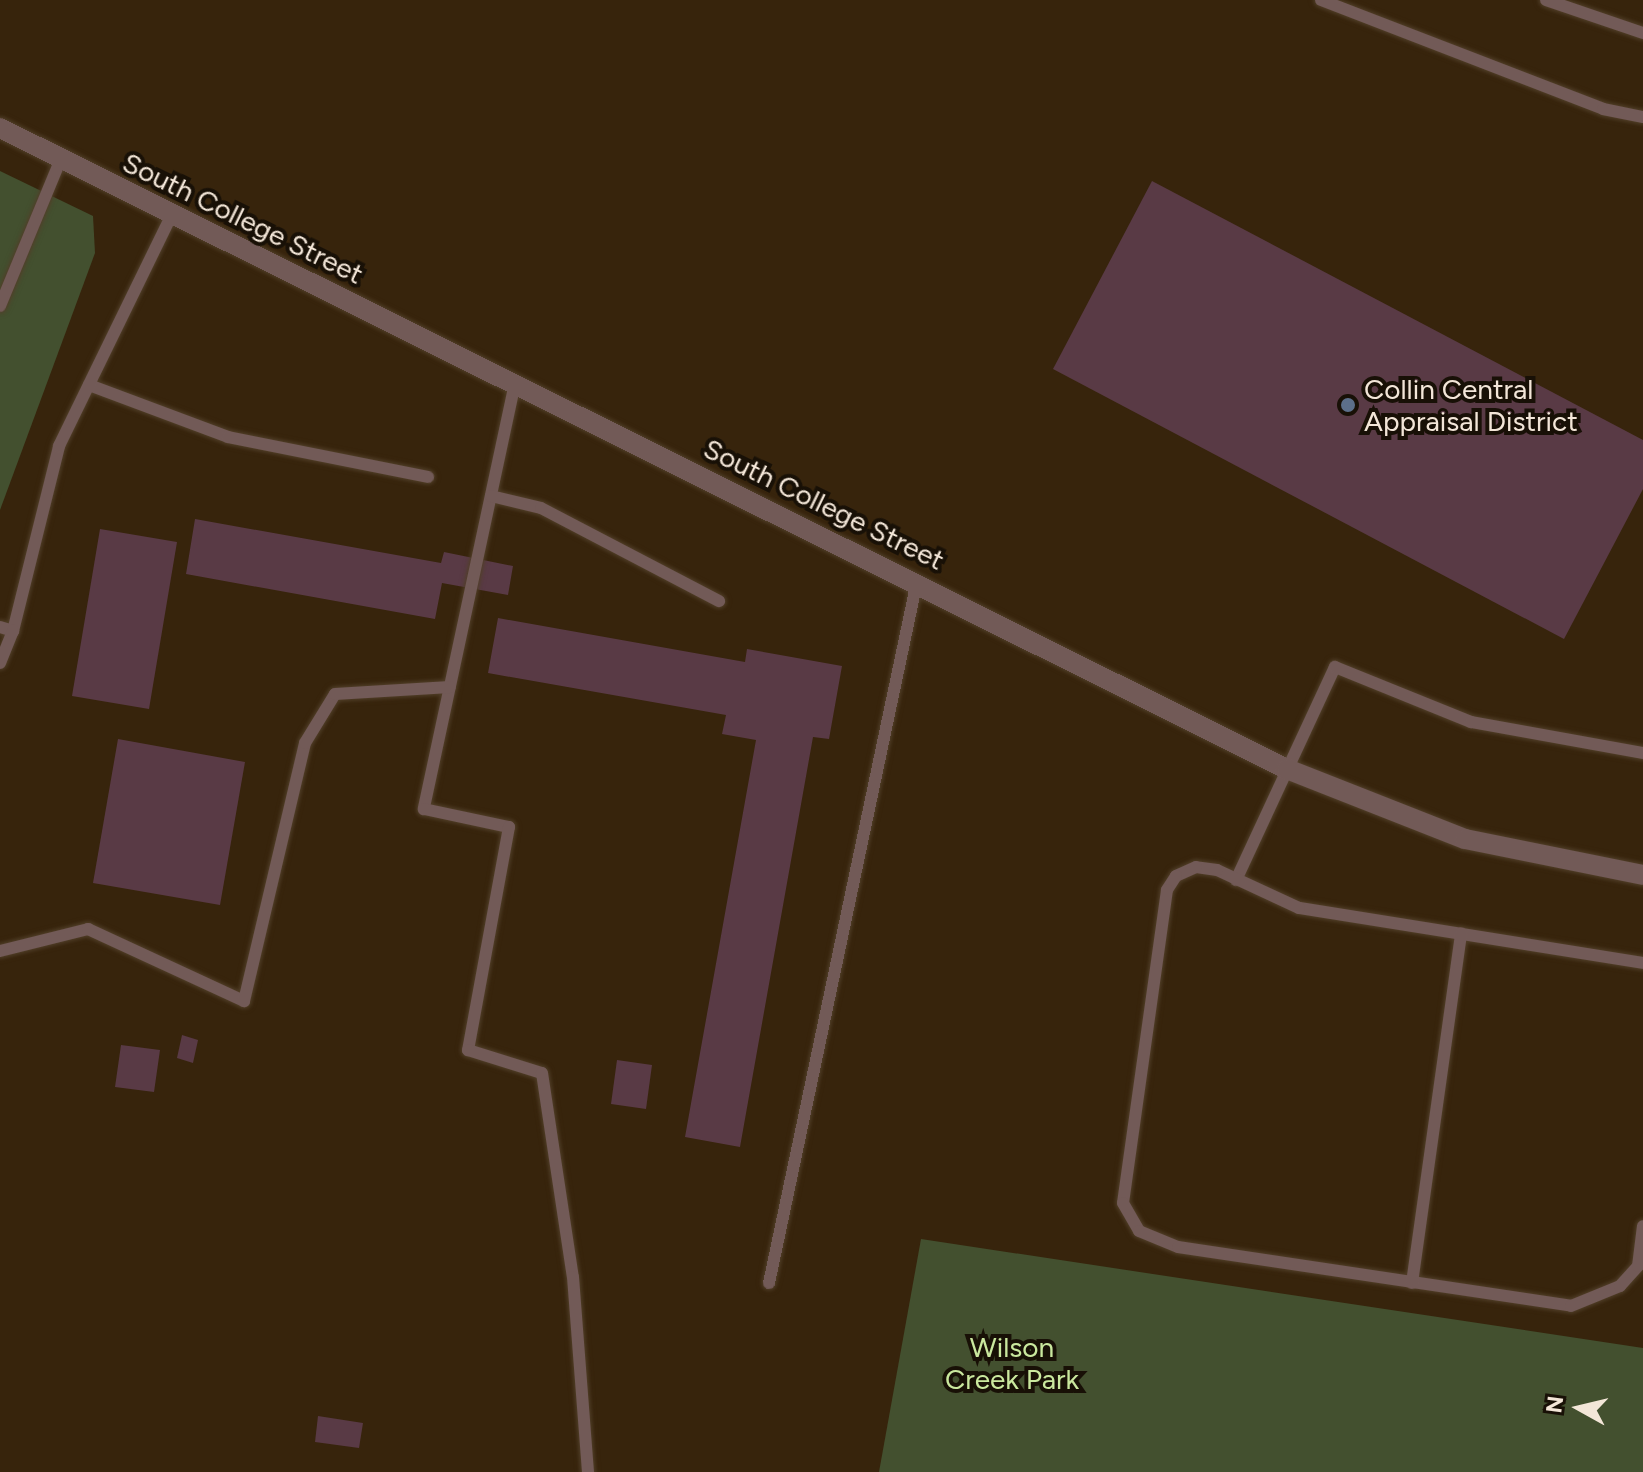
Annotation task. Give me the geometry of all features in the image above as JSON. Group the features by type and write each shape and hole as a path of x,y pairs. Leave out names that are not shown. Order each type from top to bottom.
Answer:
{"street":[{"name":"South College Street","path":"0,128 917,581 1287,769 1465,839 1643,875"}],"lane":[{"path":"1546,0 1643,33"},
{"path":"1328,1 1603,109 1643,117"},
{"path":"0,306 61,159"},
{"path":"0,663 6,629 59,446 172,214"},
{"path":"515,383 424,809 509,827 468,1050 542,1073 573,1277 588,1472"},
{"path":"89,385 228,437 428,477"},
{"path":"491,496 541,508 719,601"},
{"path":"769,1283 917,581"},
{"path":"1236,880 1335,667 1471,722 1643,753"},
{"path":"0,951 88,929 244,1001 305,743 335,694 450,687"},
{"path":"1643,963 1299,908 1236,880 1196,867 1167,890 1127,1161 1128,1220 1178,1247 1571,1306 1597,1301 1640,1266 1643,1226"},
{"path":"1412,1283 1461,933"}],"green space":[{"path":"0,171 93,216 95,253 0,510"},
{"name":"Wilson Creek Park","path":"921,1239 1643,1348 1643,1472 879,1472"}],"building":[{"name":"Collin Central Appraisal District","path":"1152,181 1643,440 1643,489 1564,639 1053,369"},
{"path":"195,519 441,563 444,552 513,566 508,595 442,583 435,619 186,574"},
{"path":"100,529 177,542 149,709 72,696"},
{"path":"498,618 745,662 747,649 842,666 829,739 813,737 740,1147 685,1137 756,740 722,734 726,715 488,673"},
{"path":"118,739 245,762 220,905 93,883"},
{"path":"182,1035 198,1040 193,1063 177,1058"},
{"path":"121,1045 160,1050 154,1092 115,1087"},
{"path":"617,1060 652,1065 646,1109 611,1104"},
{"path":"318,1416 363,1423 359,1448 315,1442"}],"place":[{"name":"Collin Central Appraisal District","path":"1348,405"}]}
